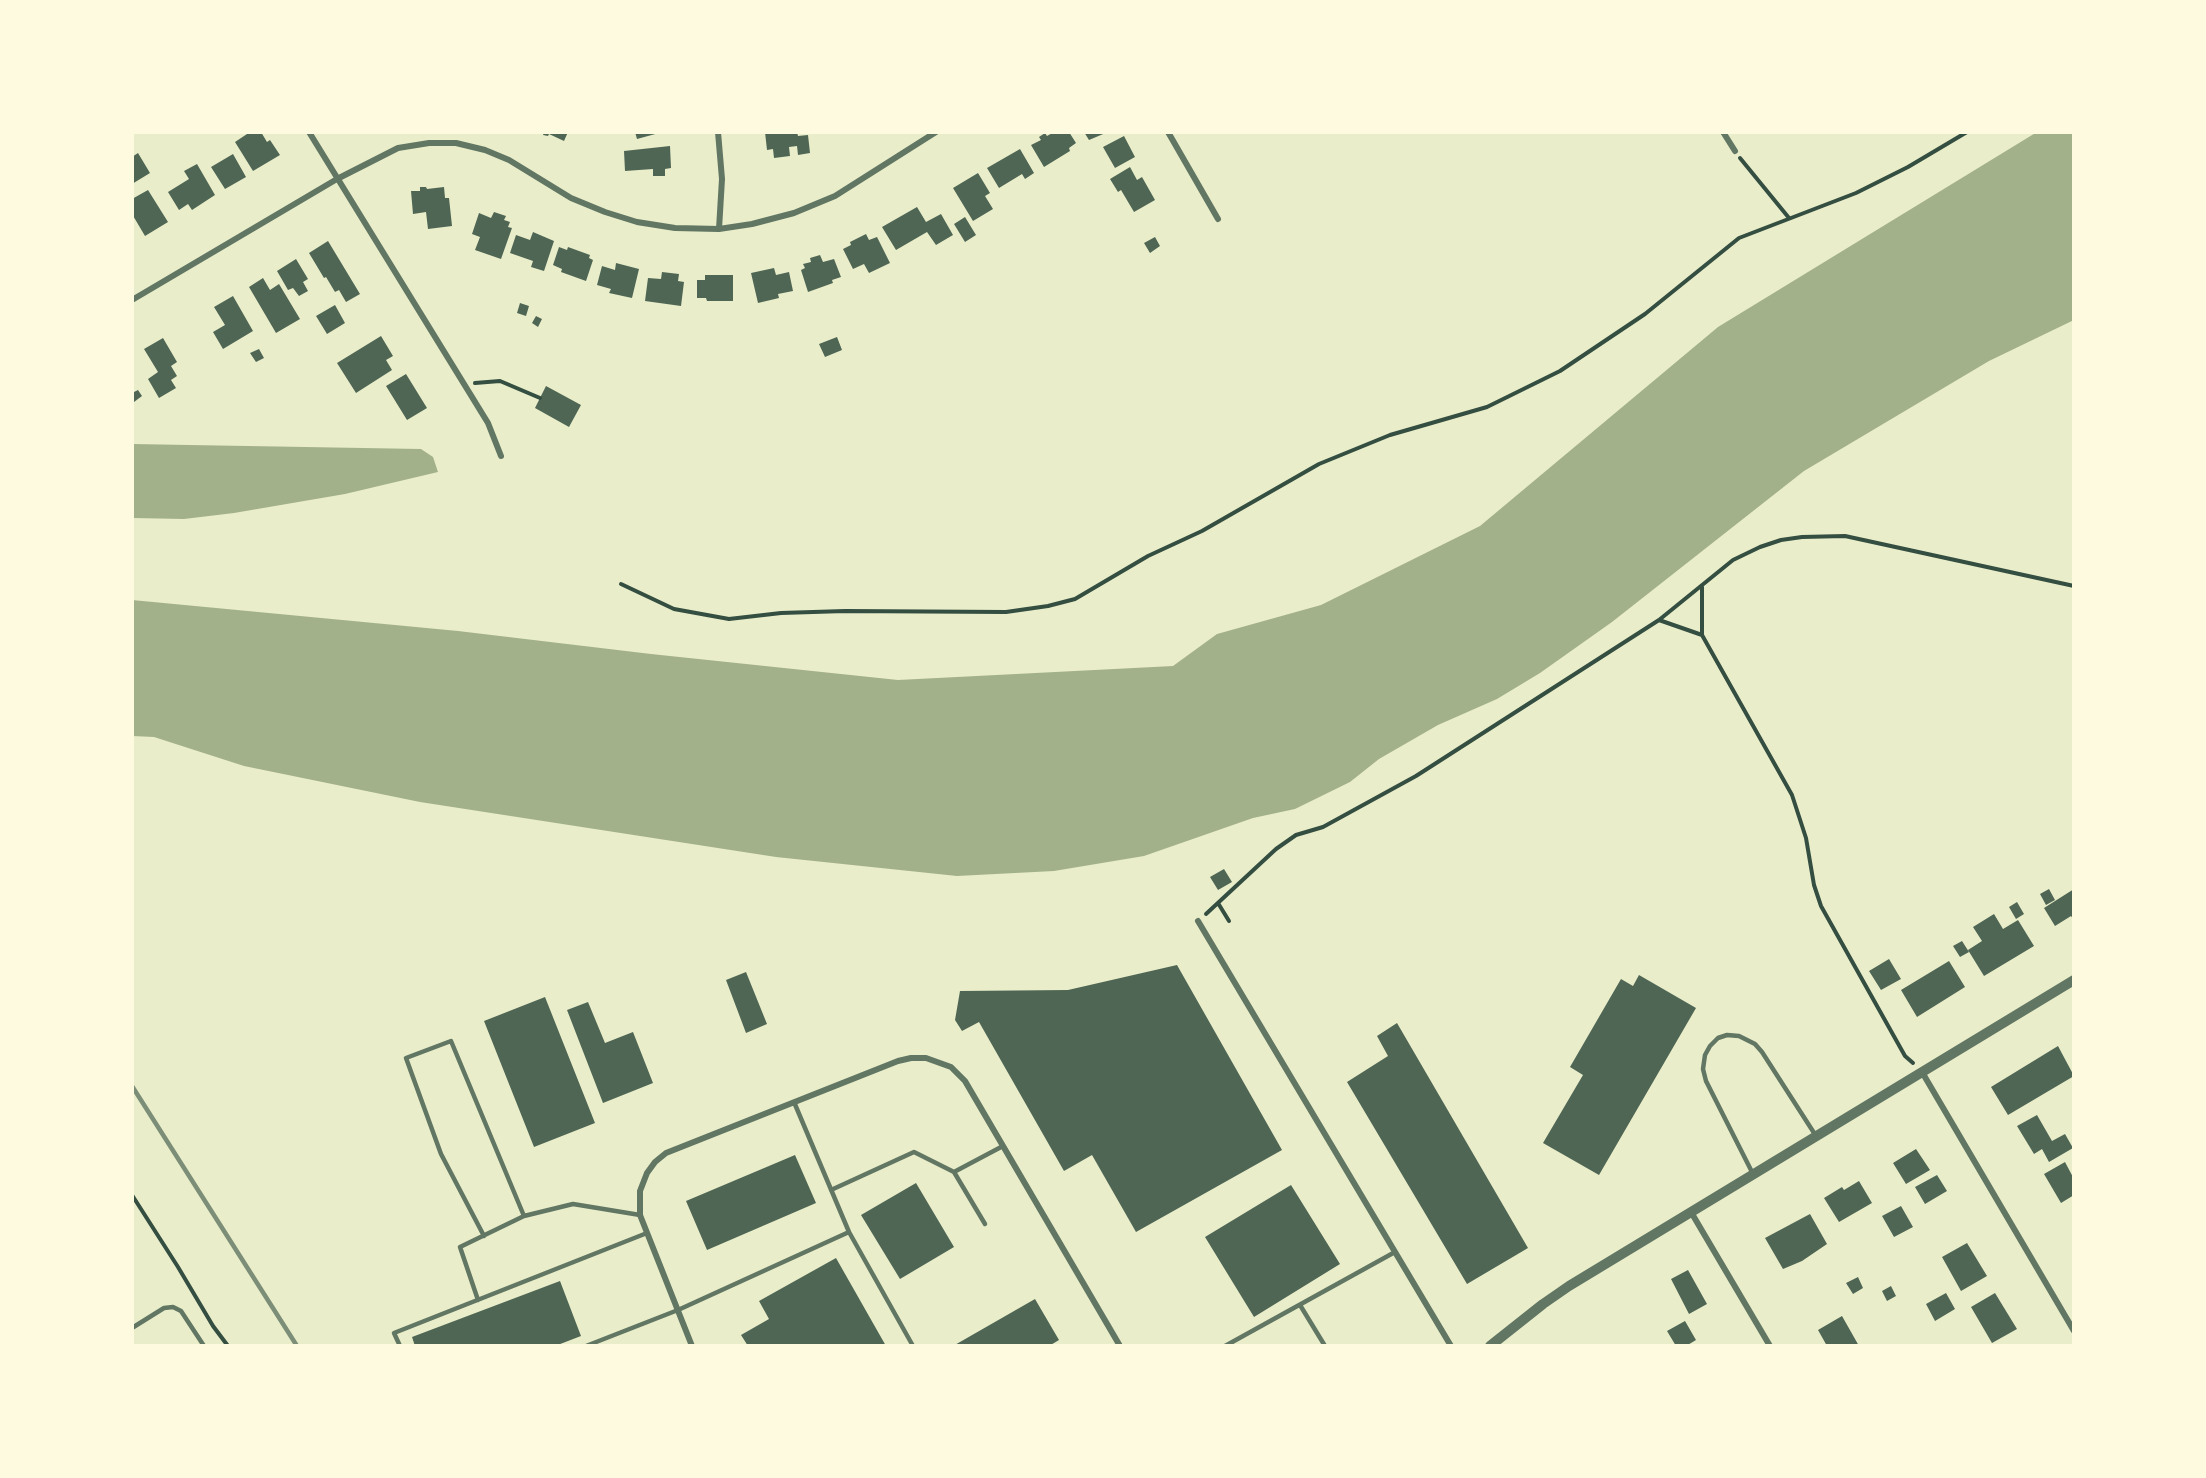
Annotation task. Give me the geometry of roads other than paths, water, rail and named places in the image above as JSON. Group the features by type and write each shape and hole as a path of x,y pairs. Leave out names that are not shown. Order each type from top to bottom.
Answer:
{"street":[{"path":"309,132 488,423 501,456"},
{"path":"718,132 722,179 719,229"},
{"path":"132,300 337,179 398,148 456,143 485,150 509,160 572,198 604,212 637,222 675,228 719,229 752,224 794,213 835,195 936,132"},
{"path":"1168,132 1218,219"},
{"path":"1723,132 1735,151"},
{"path":"1198,921 1451,1346"},
{"path":"1490,1346 1543,1304 1691,1211 2074,980"},
{"path":"692,1346 640,1215 640,1191 644,1178 655,1162 666,1153 898,1061 926,1058 951,1067 965,1081 1120,1346"},
{"path":"1922,1072 2074,1331"},
{"path":"1691,1211 1770,1346"}],"lane":[{"path":"1753,1174 1706,1081 1703,1069 1705,1055 1710,1046 1719,1038 1728,1035 1739,1036 1755,1044 1816,1136"},
{"path":"484,1236 441,1154 406,1058 451,1041 524,1216"},
{"path":"794,1102 849,1232 913,1346"},
{"path":"954,1172 1003,1146"},
{"path":"831,1190 914,1152 954,1172 985,1224"},
{"path":"478,1300 460,1247 524,1216 573,1204 640,1215"},
{"path":"586,1346 678,1310 849,1232"},
{"path":"400,1346 394,1333 647,1233"},
{"path":"1225,1346 1395,1252"},
{"path":"1300,1305 1325,1346"},
{"path":"132,1328 164,1308 173,1307 180,1311 204,1346"}],"railway":[{"path":"132,1086 297,1346"}]}
